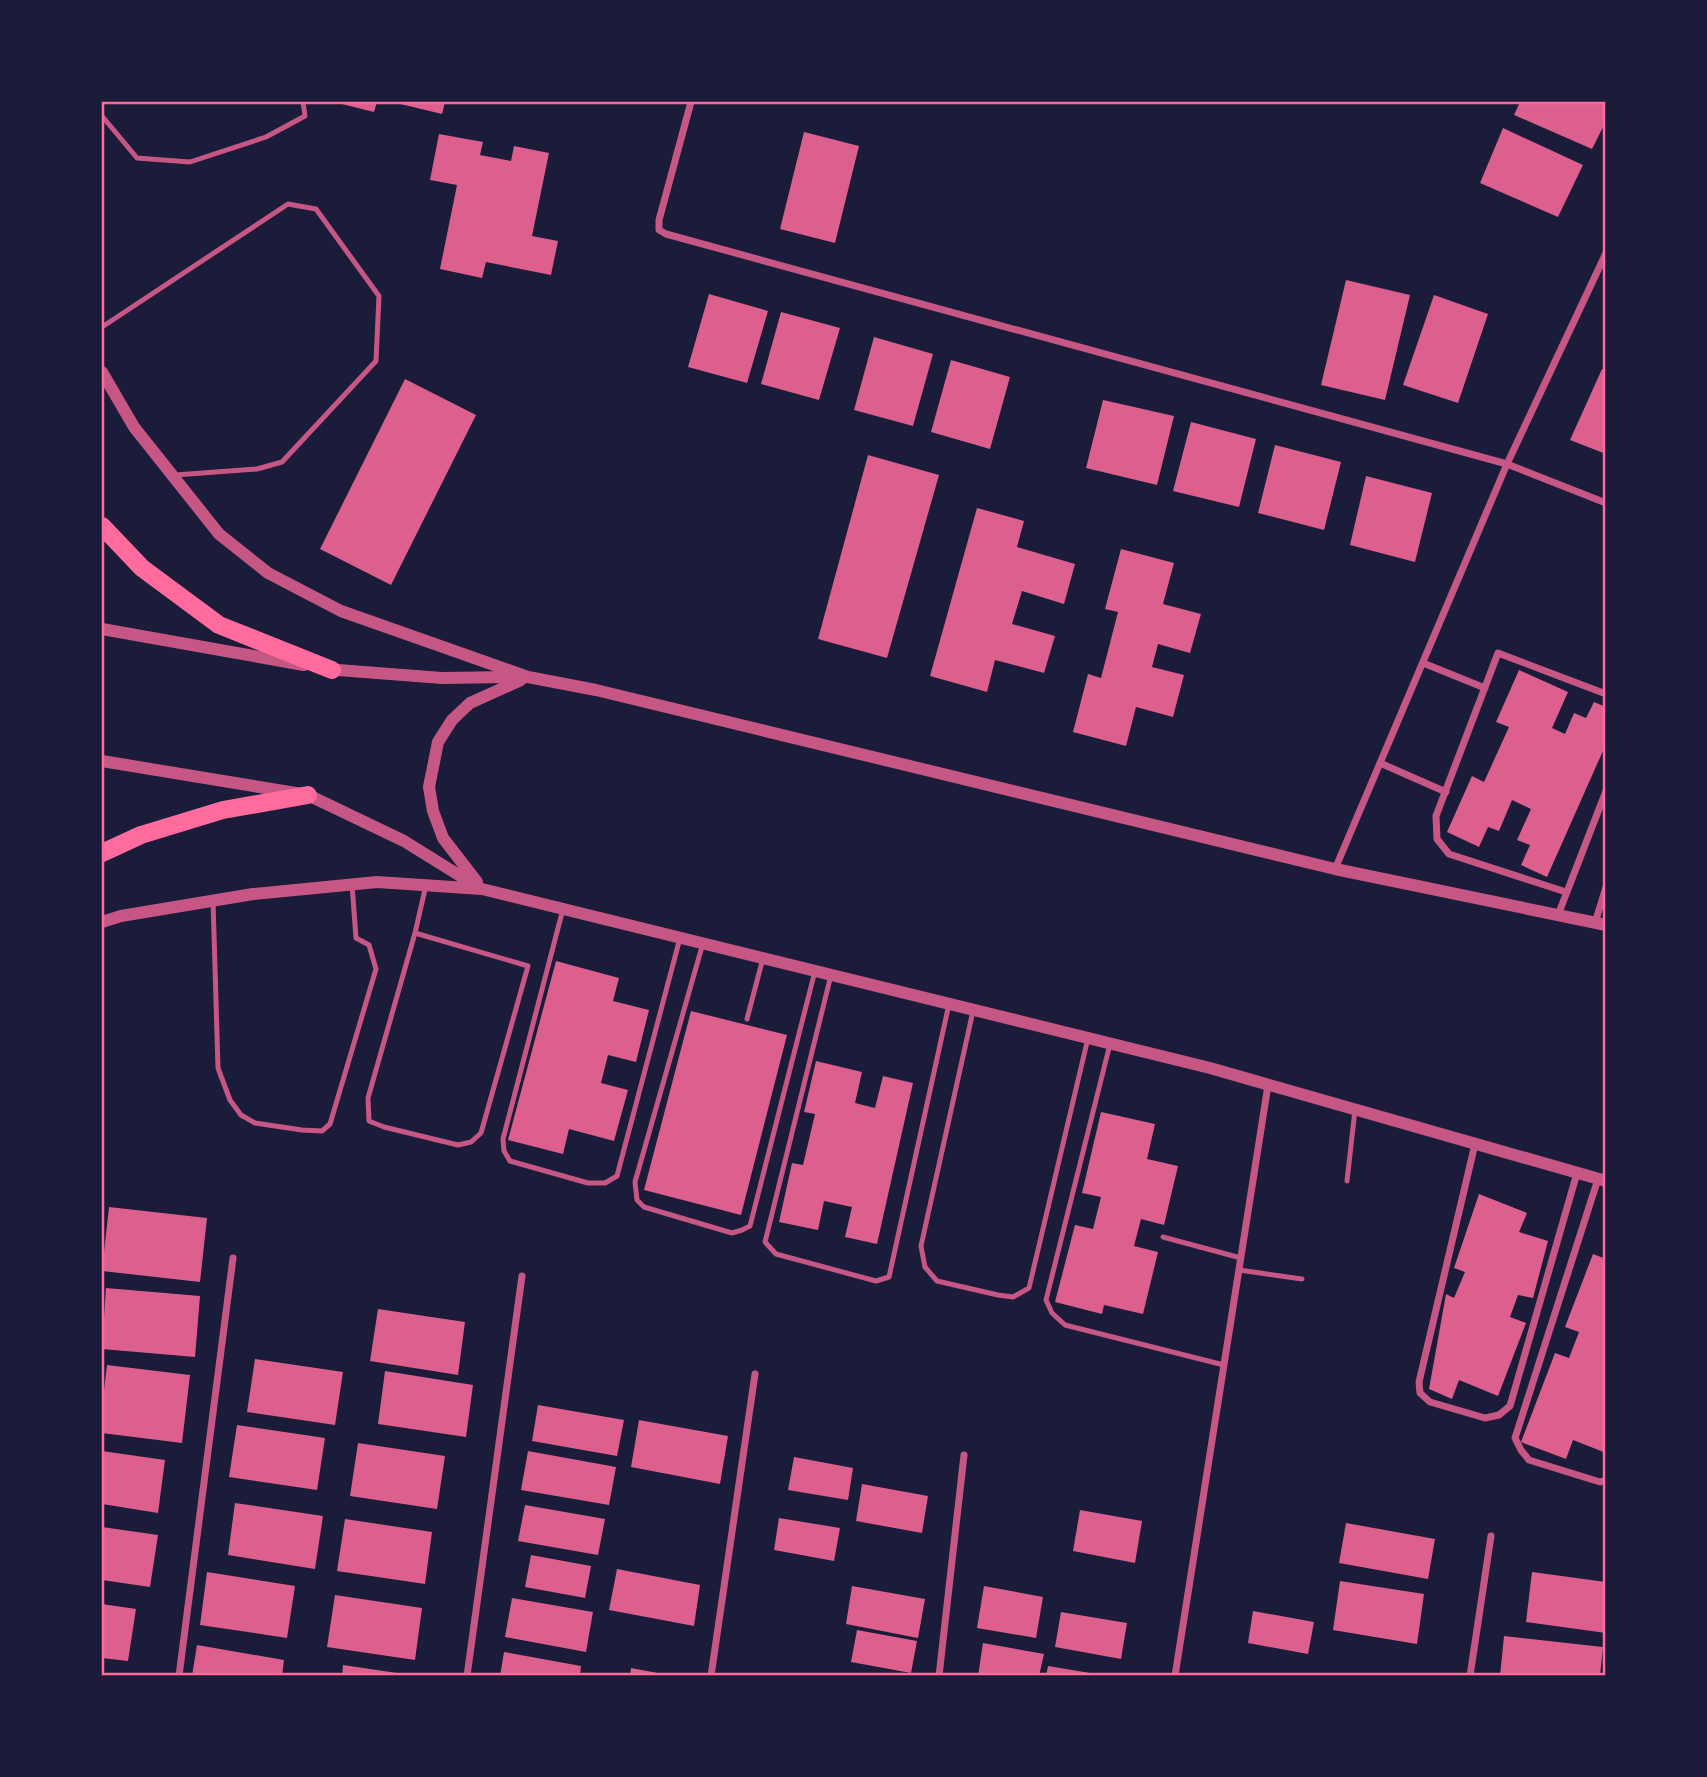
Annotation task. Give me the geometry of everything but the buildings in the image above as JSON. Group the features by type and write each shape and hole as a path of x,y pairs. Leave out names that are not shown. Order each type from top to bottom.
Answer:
{"main road":[{"path":"102,526 142,568 219,625 332,670"},
{"path":"102,853 141,835 223,810 307,795"}],"street":[{"path":"691,102 659,219 659,230 666,234 1507,464 1605,503"},
{"path":"1335,869 1507,464 1605,253"},
{"path":"102,372 134,427 219,534 268,573 341,611 528,677 610,693 1335,869 1600,924 1605,887"},
{"path":"102,629 332,670 442,678 528,677"},
{"path":"1566,892 1449,854 1437,839 1436,816 1498,653 1605,694"},
{"path":"1423,663 1485,688"},
{"path":"482,889 443,838 433,811 429,787 431,776 439,742 452,720 470,703 528,677"},
{"path":"102,761 307,795 404,842 482,889"},
{"path":"1380,763 1446,792"},
{"path":"1558,915 1605,791"},
{"path":"102,922 121,916 213,900 352,884 377,882 482,889 1210,1068 1602,1180 1515,1438 1530,1460 1600,1482 1605,1480"},
{"path":"1175,1675 1268,1085"},
{"path":"1475,1144 1419,1382 1419,1393 1430,1402 1485,1418 1499,1415 1510,1406 1577,1173"},
{"path":"179,1675 233,1258"},
{"path":"467,1675 522,1276"},
{"path":"711,1675 755,1374"},
{"path":"939,1675 964,1455"},
{"path":"1470,1675 1491,1536"}],"lane":[{"path":"102,116 137,158 190,162 266,137 304,116 303,102"},
{"path":"102,327 288,204 316,209 379,296 376,360 282,462 257,469 172,475"},
{"path":"213,900 218,1068 230,1100 241,1115 254,1123 322,1131 330,1124 376,969 369,945 356,938 352,884"},
{"path":"415,933 528,966 481,1133 471,1142 458,1145 369,1121 368,1098 426,886"},
{"path":"563,909 503,1139 504,1151 510,1161 588,1183 605,1183 617,1176 681,937"},
{"path":"703,943 635,1182 637,1200 644,1207 732,1233 750,1226 815,971"},
{"path":"747,1020 763,958"},
{"path":"831,975 765,1242 776,1254 876,1282 889,1277 949,1004"},
{"path":"974,1010 921,1246 925,1267 937,1281 1013,1297 1029,1288 1088,1038"},
{"path":"1110,1044 1046,1300 1052,1313 1065,1325 1223,1364"},
{"path":"1347,1181 1355,1110"},
{"path":"1163,1237 1241,1258"},
{"path":"1239,1270 1302,1279"}]}
